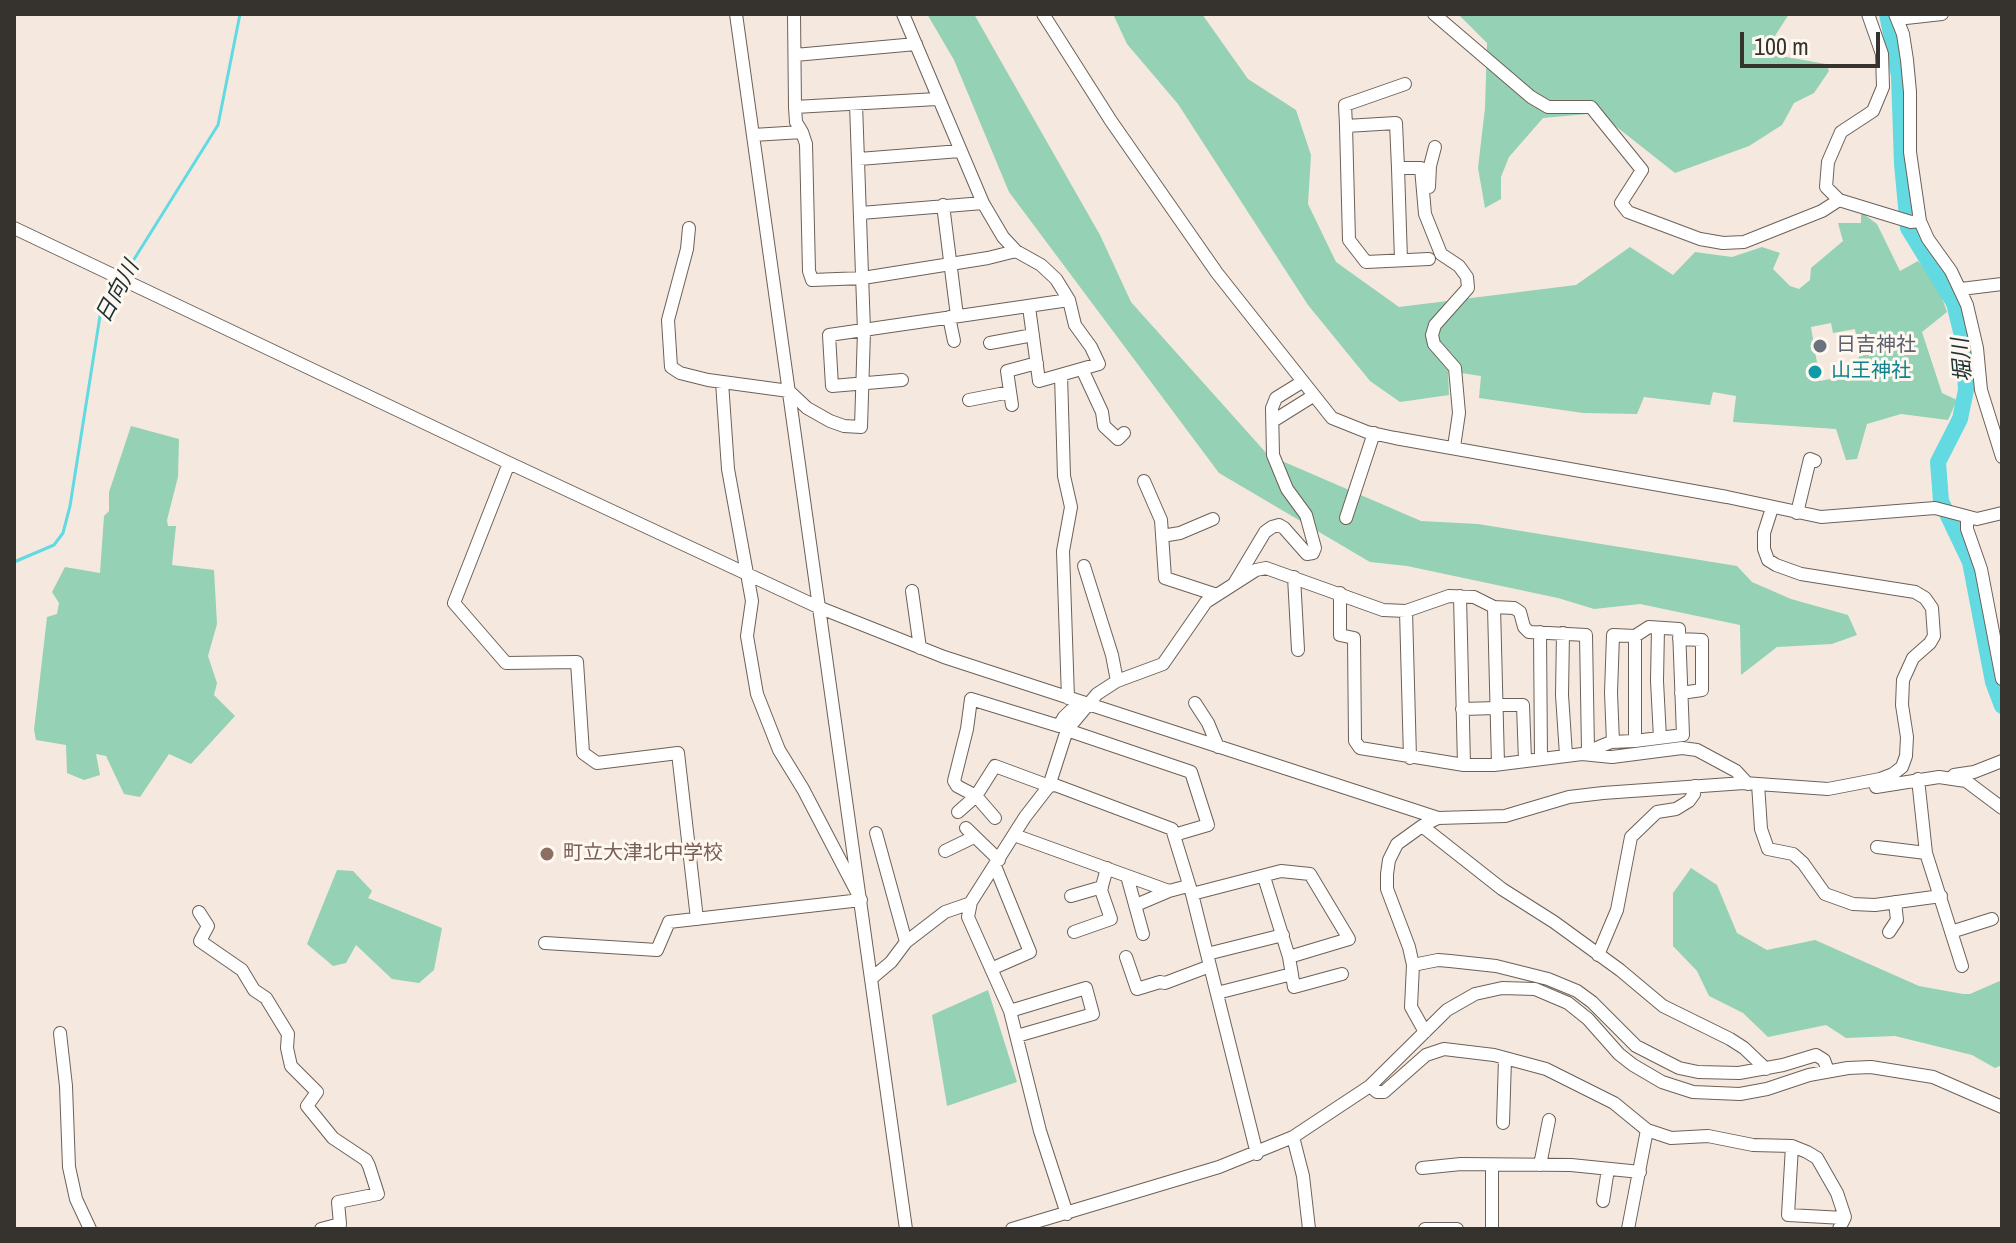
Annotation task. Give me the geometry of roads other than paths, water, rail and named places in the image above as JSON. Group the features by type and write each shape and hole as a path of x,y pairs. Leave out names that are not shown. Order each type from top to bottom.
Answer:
{"street":[{"path":"736,14 906,1229"},
{"path":"794,14 796,122 806,144 809,271 812,280 863,278 1016,251"},
{"path":"903,14 983,203 1003,237 1016,251 1049,272 1069,300 1075,325 1099,364 1039,381 1029,307"},
{"path":"1043,14 1111,121 1200,249 1332,418 1374,433 1727,497 1797,513 1836,517 1941,508 1967,518 1992,517 2002,513"},
{"path":"1434,14 1531,97 1548,107 1591,107 1642,170 1621,203 1628,212 1700,239 1723,243 1744,242 1822,211 1839,200"},
{"path":"1920,221 1911,222 1839,200 1826,187 1828,162 1836,140 1846,127 1873,111 1883,87 1882,54 1869,17 1942,14"},
{"path":"1893,16 1903,34 1907,60 1910,152 1920,221 1928,239 1937,248 1961,289 1977,348 1981,390 2002,457"},
{"path":"795,55 916,44"},
{"path":"1405,84 1345,105 1349,240 1366,262 1429,259"},
{"path":"795,107 937,99"},
{"path":"689,228 687,249 668,320 669,363 680,373 789,391 807,408 830,421 861,427 864,331 856,104"},
{"path":"1346,126 1396,123 1401,260"},
{"path":"753,135 802,132"},
{"path":"1431,232 1428,182 1435,147"},
{"path":"859,159 960,151"},
{"path":"1398,168 1421,168 1421,193 1431,232 1441,254 1459,266 1467,277 1468,288 1435,325 1432,335 1434,344 1455,368 1459,413 1454,447"},
{"path":"861,213 983,203"},
{"path":"943,205 954,341"},
{"path":"14,228 818,607 920,648 1438,818 1505,816 1586,795 1695,786 1848,787 1893,774 1902,767 1907,737 1902,705 1903,680 1913,658 1934,636 1932,608 1925,598 1915,592 1805,575 1785,570 1768,560 1764,533 1772,508"},
{"path":"1961,289 2002,284"},
{"path":"902,380 832,386 829,335 1069,300"},
{"path":"990,343 1033,335"},
{"path":"969,400 1011,399 1007,371 1037,363"},
{"path":"1082,369 1102,412 1104,426 1118,439"},
{"path":"1061,375 1064,476 1071,507 1063,551 1079,701 1049,786 971,903 968,917 1010,1011 1040,1131 1067,1214"},
{"path":"722,382 728,469 752,601 747,636 757,694 779,750 861,900"},
{"path":"1233,585 1265,532 1272,527 1279,525 1284,528 1307,554 1313,553 1315,548 1306,515 1287,489 1273,455 1272,408 1276,398 1302,382"},
{"path":"1273,421 1313,396"},
{"path":"1346,518 1374,433"},
{"path":"1797,513 1810,459 1815,461"},
{"path":"509,463 454,603 506,663 577,662 583,753 597,763 678,753 697,919"},
{"path":"1144,481 1161,520 1165,578 1217,595"},
{"path":"1967,518 1967,529 1986,591 2002,679"},
{"path":"1162,536 1180,533 1213,519"},
{"path":"1084,566 1117,681"},
{"path":"995,818 976,796 957,786 954,781 971,699 1059,726 1079,701 1117,681 1163,664 1206,602 1256,570 1266,568 1340,593 1370,607 1406,611 1449,596 1474,597 1494,607 1514,608 1520,612 1524,627 1529,632 1586,635 1585,752"},
{"path":"1294,577 1298,650"},
{"path":"912,591 920,648"},
{"path":"1340,593 1340,635 1354,638 1355,741 1360,748 1464,765 1541,759 1585,752 1613,742 1683,735 1679,629 1649,627 1635,636 1613,635 1613,742"},
{"path":"1460,596 1464,765"},
{"path":"1494,607 1498,764"},
{"path":"1406,611 1410,758"},
{"path":"1658,628 1660,738"},
{"path":"1540,632 1541,759"},
{"path":"1563,633 1562,695 1566,755"},
{"path":"1635,636 1635,741"},
{"path":"1679,639 1702,640 1702,690 1681,693"},
{"path":"1195,703 1218,747"},
{"path":"1462,709 1523,705 1525,761"},
{"path":"1067,730 1191,772 1208,825 1174,835"},
{"path":"1585,752 1612,757 1682,748 1697,750 1753,784 1768,849 1793,854 1825,894 1839,901 1875,905 1941,896"},
{"path":"1848,787 1856,789 1974,772 2002,761"},
{"path":"958,812 976,796 995,766 1172,829 1257,1154"},
{"path":"1939,777 1966,781 2002,808"},
{"path":"1918,779 1926,853 1962,966"},
{"path":"1598,955 1617,910 1631,837 1657,812 1676,809 1689,801 1695,786"},
{"path":"1425,1032 1411,1007 1413,965 1404,931 1387,889 1387,874 1389,860 1397,844 1438,818"},
{"path":"1422,826 1502,889 1554,922 1663,1006 1730,1039 1766,1069"},
{"path":"876,833 906,942"},
{"path":"945,851 970,833 997,863 1030,952 991,969"},
{"path":"1014,835 1169,891"},
{"path":"1877,847 1926,853"},
{"path":"1074,932 1111,919 1102,887 1107,868"},
{"path":"1136,905 1169,891 1264,877 1281,871 1310,874 1349,939 1289,957"},
{"path":"1127,876 1143,934"},
{"path":"1264,877 1283,935 1294,987 1342,974"},
{"path":"1071,896 1102,887"},
{"path":"545,943 657,950 669,922 861,900"},
{"path":"1889,932 1897,920 1895,902"},
{"path":"872,978 891,962 906,942 945,912 971,903"},
{"path":"199,912 208,926 200,941 242,970 254,990 266,998 288,1034 291,1066 317,1092 307,1106 333,1138 366,1160 369,1166 378,1194 338,1202 340,1224 321,1229"},
{"path":"1951,932 1992,919"},
{"path":"1126,957 1137,989 1165,983 1208,960 1283,935"},
{"path":"1413,965 1438,960 1524,972 1577,991 1606,1013 1636,1046 1679,1068 1716,1074 1766,1069 1816,1055 1824,1060 1828,1071"},
{"path":"1217,993 1292,974"},
{"path":"1010,1011 1086,988 1093,1014 1017,1036"},
{"path":"1012,1229 1257,1154 1293,1137 1370,1086 1447,1010 1475,994 1502,988 1546,992 1568,1003 1588,1019 1619,1054 1647,1075 1677,1088 1706,1094 1740,1094 1828,1071 1871,1067 1914,1072 1953,1084 2002,1107"},
{"path":"60,1033 66,1086 69,1167 76,1199 90,1229"},
{"path":"1370,1086 1377,1092 1384,1092 1435,1050 1456,1049 1546,1069 1614,1103 1647,1130 1671,1138 1708,1136 1753,1145 1792,1146 1817,1158 1844,1211 1841,1224 1788,1215 1792,1146"},
{"path":"1503,1123 1505,1059"},
{"path":"1540,1165 1549,1120"},
{"path":"1628,1229 1647,1130"},
{"path":"1293,1137 1303,1176 1309,1229"},
{"path":"1492,1165 1492,1229"},
{"path":"1422,1168 1571,1165 1640,1172"},
{"path":"1603,1201 1608,1169"},
{"path":"1425,1229 1457,1229"}],"waterway":[{"name":"日向川","path":"123,277 218,125 240,14"},
{"name":"堀川","path":"1887,14 1899,76 1908,228 1954,303 1963,340 1966,390 1960,419 1938,462 1941,501 1970,562 1993,682 2002,706"},
{"name":"日向川","path":"14,562 54,545 63,533 100,316 119,283"}],"place":[{"name":"日吉神社","path":"1820,346"},
{"name":"山王神社","path":"1815,372"},
{"name":"町立大津北中学校","path":"547,854"}]}
